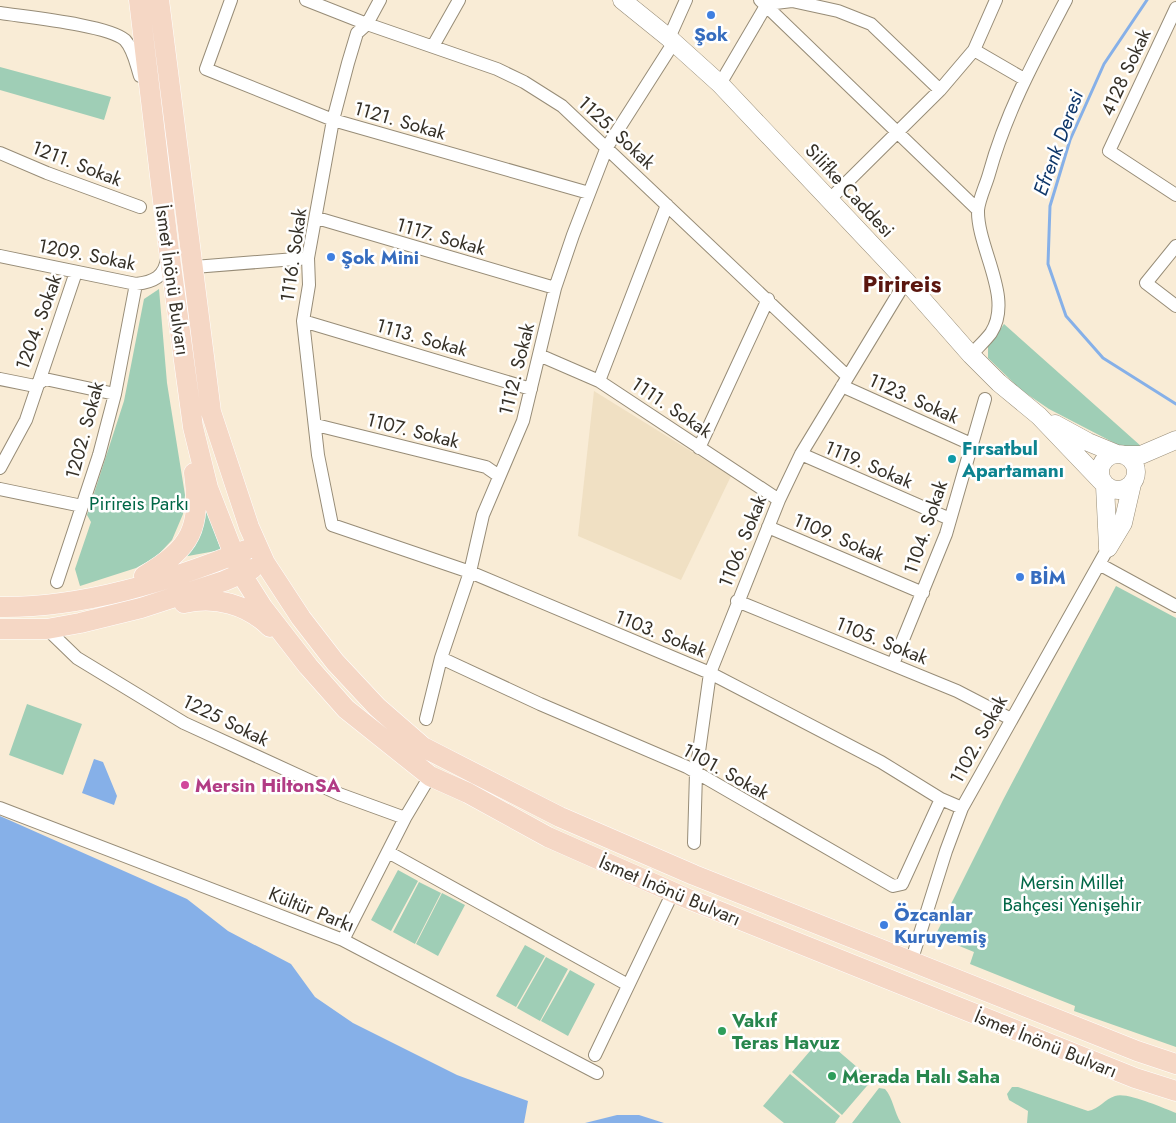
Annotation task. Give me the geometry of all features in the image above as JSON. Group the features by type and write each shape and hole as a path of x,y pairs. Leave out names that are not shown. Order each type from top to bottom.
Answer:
{"main road":[{"path":"132,0 146,63"},
{"name":"İsmet İnönü Bulvarı","path":"138,0 193,427 208,488 242,575 264,608 308,666 346,710 430,776 468,793 548,837 673,892 894,982 1135,1078 1176,1091"},
{"name":"İsmet İnönü Bulvarı","path":"159,0 211,412 261,554 301,618 335,662 377,707 424,747 560,816 694,875 1137,1051 1176,1064"},
{"path":"119,592 174,556 192,530 197,500 191,455 193,427"},
{"path":"0,607 40,605 119,592 233,555 261,554"},
{"path":"0,629 47,629 141,608 242,575 261,554"},
{"path":"141,608 158,608 205,600 238,606 266,623 308,666"},
{"path":"894,982 911,962"}],"street":[{"name":"1121. Sokak","path":"231,0 206,69 333,120 589,193"},
{"name":"1125. Sokak","path":"306,0 366,24 433,46 524,82 562,106 768,300 844,381"},
{"name":"1116. Sokak","path":"332,525 318,455 316,425 302,321 309,284 308,258 333,120 357,34 366,24 380,0"},
{"path":"433,46 459,0"},
{"name":"Silifke Caddesi","path":"622,0 672,40 720,84 906,281 970,356 1039,416"},
{"name":"1112. Sokak","path":"426,719 441,658 470,572 482,515 523,421 555,288 589,193 607,147 672,40 686,0"},
{"path":"830,199 940,90 974,50 996,0"},
{"path":"970,356 992,332 998,311 997,290 985,249 978,210 999,137 1024,79 1066,0"},
{"path":"764,2 792,1 840,5 871,24 940,90"},
{"path":"764,2 896,133 978,210"},
{"path":"720,84 764,2"},
{"name":"4128 Sokak","path":"1176,8 1109,151 1176,195"},
{"path":"0,13 108,31 125,40 136,58 139,74 149,95"},
{"path":"974,50 1024,79"},
{"name":"1211. Sokak","path":"0,153 47,174 140,207"},
{"path":"599,381 667,205"},
{"name":"1117. Sokak","path":"316,218 555,288"},
{"name":"1209. Sokak","path":"0,256 136,284 152,282 162,275 166,266 168,243"},
{"path":"1176,246 1146,283 1176,306"},
{"path":"194,267 308,258"},
{"name":"1204. Sokak","path":"0,468 26,420 35,386 76,272"},
{"name":"1106. Sokak","path":"694,843 696,773 710,673 737,601 778,500 801,454 906,281"},
{"name":"1202. Sokak","path":"57,582 98,455 114,394 136,284"},
{"path":"699,448 768,300"},
{"name":"1113. Sokak","path":"302,321 531,389"},
{"name":"1111. Sokak","path":"539,355 599,381 778,500"},
{"path":"0,379 35,386 46,379 114,394"},
{"name":"1123. Sokak","path":"844,381 971,444"},
{"name":"1104. Sokak","path":"893,664 923,593 950,519 984,399"},
{"path":"1039,416 1088,442 1120,454 1134,464 1134,479 1123,523 1108,548"},
{"path":"1039,416 1103,484 1116,491 1127,488 1154,451"},
{"name":"1107. Sokak","path":"316,425 486,467 500,476"},
{"path":"1108,548 1103,484 1099,471 1103,461 1120,454 1141,455 1176,440"},
{"name":"1119. Sokak","path":"801,454 950,519"},
{"path":"0,488 82,506"},
{"name":"1103. Sokak","path":"332,525 470,572 710,673 881,762 941,799 962,808"},
{"name":"1109. Sokak","path":"768,528 923,593"},
{"name":"1102. Sokak","path":"911,962 946,851 962,808 1108,548"},
{"path":"1099,564 1176,606"},
{"name":"1105. Sokak","path":"737,601 957,691 1011,719"},
{"name":"1225 Sokak","path":"47,629 77,658 184,723 339,794 405,818"},
{"name":"1101. Sokak","path":"441,658 696,773 893,886 902,884 941,799"},
{"path":"343,940 405,818 430,776"},
{"name":"Kültür Parkı","path":"0,808 343,940 597,1073"},
{"path":"388,852 628,985"},
{"path":"595,1055 673,892"}],"shaded area":[{"path":"594,391 731,476 681,580 578,536"}],"green space":[{"path":"0,67 111,97 104,120 0,90"},
{"name":"Pirireis Parkı","path":"159,289 167,383 185,495 183,514 172,540 156,557 136,568 80,586 75,569 91,522 87,515 124,401 144,299"},
{"path":"1004,324 1142,447 1124,448 1049,409 1021,390 988,358 988,346"},
{"path":"204,502 221,550 177,558"},
{"name":"Mersin Millet Bahçesi Yenişehir","path":"1116,586 1176,618 1176,1047 1074,1011 1075,1006 970,964 974,952 935,936 1003,800"},
{"path":"27,704 82,724 63,775 9,755"},
{"path":"398,870 418,881 391,931 371,920"},
{"path":"419,882 441,893 415,944 393,932"},
{"path":"442,893 465,905 438,956 416,944"},
{"path":"525,945 545,956 516,1007 496,996"},
{"path":"546,957 568,969 540,1021 517,1008"},
{"path":"570,970 595,984 568,1036 541,1021"},
{"name":"Merada Halı Saha","path":"822,1037 872,1080 842,1115 792,1072"},
{"name":"Merada Halı Saha","path":"790,1074 840,1116 835,1123 784,1123 763,1106"},
{"path":"1012,1087 1018,1087 1088,1111 1115,1096 1128,1096 1176,1113 1176,1123 1027,1123 1028,1111 1009,1100 1007,1094"},
{"path":"879,1088 885,1089 888,1093 901,1123 852,1123"}],"water":[{"path":"94,759 103,762 117,796 114,805 82,793"},
{"path":"0,816 187,899 228,931 291,964 315,997 353,1023 457,1075 528,1101 524,1123 0,1123"},
{"path":"617,1115 639,1115 664,1123 585,1123"}],"waterway":[{"name":"Efrenk Deresi","path":"1147,0 1104,64 1070,140 1050,206 1048,264 1066,316 1103,358 1176,404"}],"place":[{"name":"Şok","path":"711,15"},
{"name":"Şok Mini","path":"331,257"},
{"name":"Fırsatbul Apartamanı","path":"952,459"},
{"name":"BİM","path":"1020,577"},
{"name":"Mersin HiltonSA","path":"185,785"},
{"name":"Özcanlar Kuruyemiş","path":"884,925"},
{"name":"Vakıf Teras Havuz","path":"722,1031"},
{"name":"Merada Halı Saha","path":"832,1076"}],"district":[{"name":"Pirireis","path":"902,284"}]}
